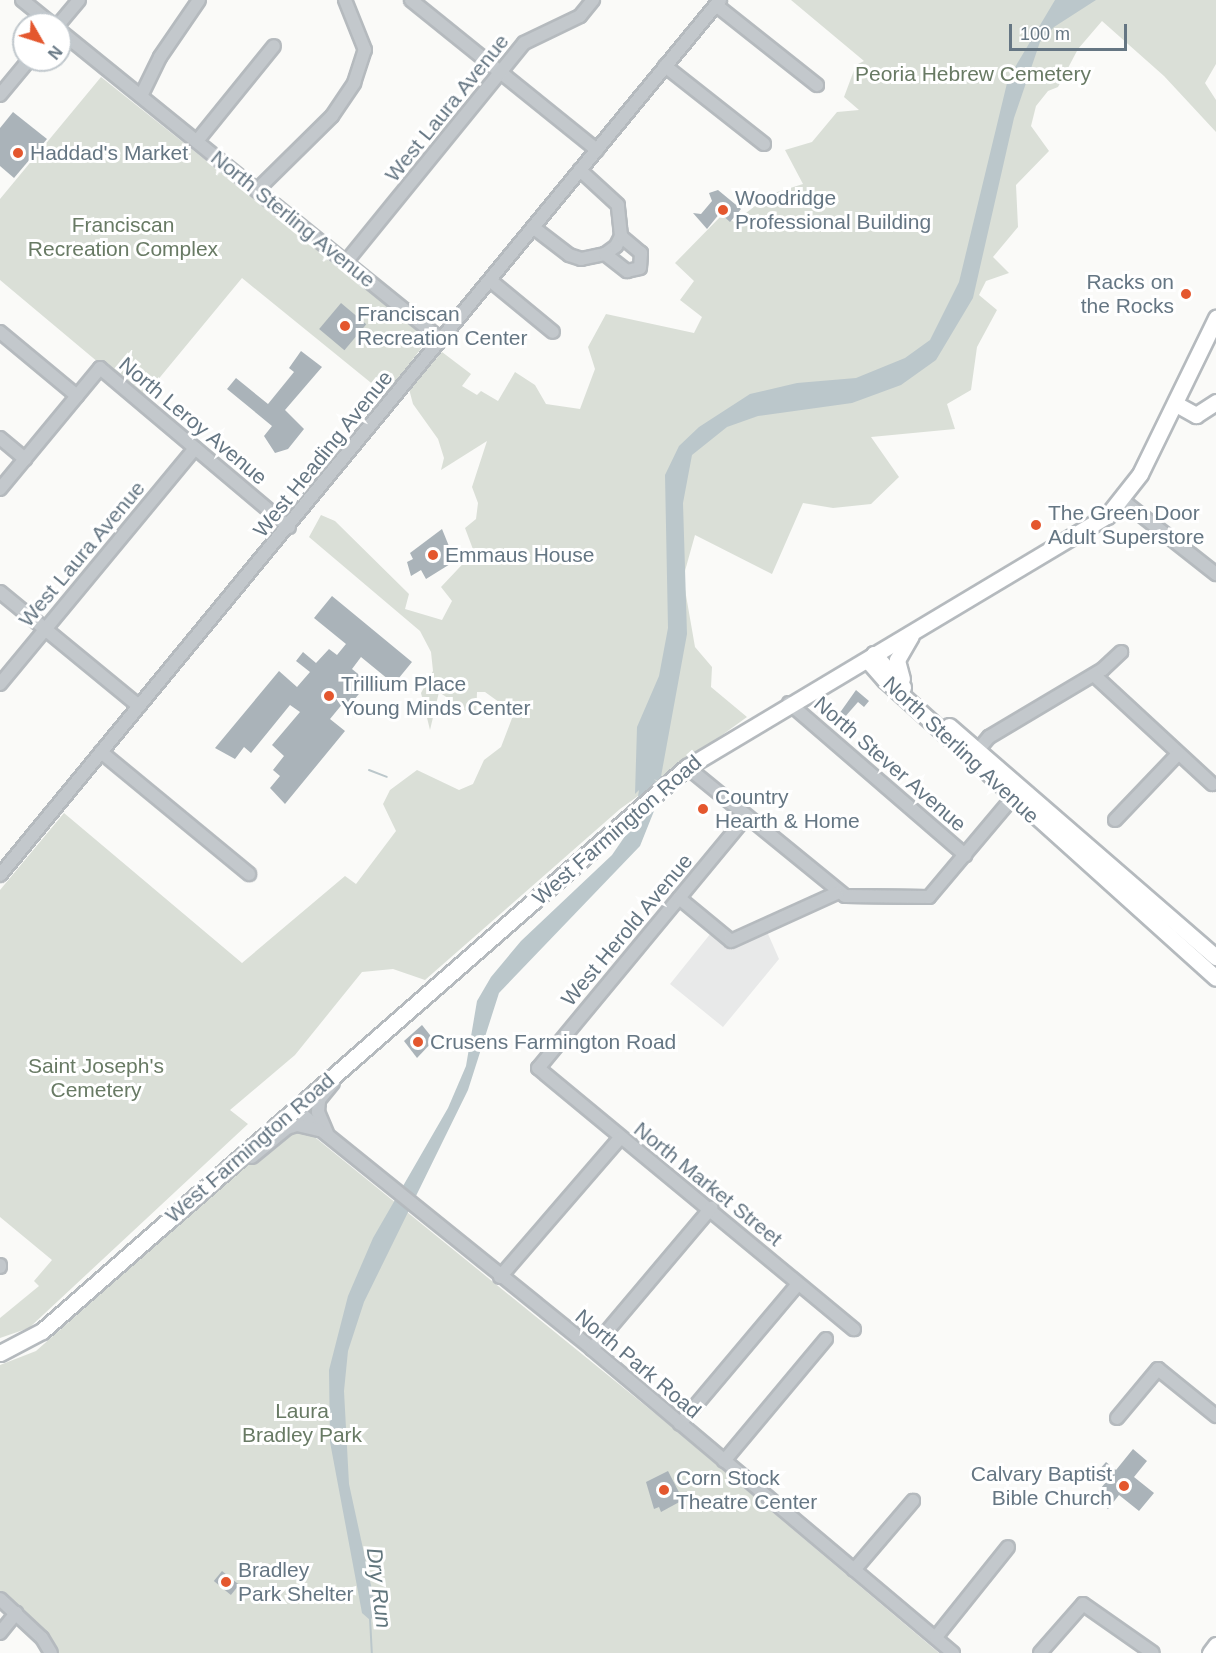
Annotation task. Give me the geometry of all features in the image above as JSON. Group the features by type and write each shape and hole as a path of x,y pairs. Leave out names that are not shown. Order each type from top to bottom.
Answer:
{"main road":[{"name":"West Farmington Road","path":"0,1353 38,1334 687,767 789,703 1085,532 1122,500 1176,404 1216,318"},
{"path":"1176,404 1206,404 1216,395"},
{"path":"1176,404 1196,415 1216,402"},
{"path":"931,620 906,641 896,663 903,681 941,720"},
{"name":"North Sterling Avenue","path":"975,755 874,654 870,663 879,675 1017,792 1216,978"},
{"name":"North Sterling Avenue","path":"1017,792 1216,957"},
{"path":"1210,1653 1216,1645"}],"street":[{"path":"22,0 37,12"},
{"path":"68,12 78,0"},
{"path":"141,96 160,57 199,0"},
{"path":"257,190 332,116 364,63 364,37 345,0"},
{"path":"411,0 597,150"},
{"name":"West Laura Avenue","path":"346,262 524,43 580,15 593,0"},
{"path":"718,2 817,85"},
{"name":"West Heading Avenue","path":"0,875 289,527 718,2"},
{"name":"North Sterling Avenue","path":"72,41 441,340"},
{"path":"197,141 274,46"},
{"path":"665,66 764,144"},
{"path":"0,95 19,72"},
{"path":"580,170 618,205 621,236 641,254 640,268 627,272 605,254"},
{"path":"534,228 569,255 581,259 605,254 621,236"},
{"path":"491,281 553,332"},
{"path":"0,333 77,396 0,489"},
{"name":"North Leroy Avenue","path":"77,396 100,368 289,527"},
{"path":"0,438 25,459"},
{"name":"West Laura Avenue","path":"0,684 195,448"},
{"path":"1122,500 1216,574"},
{"path":"0,592 139,706"},
{"path":"975,755 989,737 1094,675 1121,652"},
{"path":"1094,675 1212,784"},
{"name":"North Stever Avenue","path":"789,703 965,855"},
{"path":"101,752 249,874"},
{"path":"1115,820 1178,754"},
{"path":"687,767 837,893"},
{"path":"679,898 731,941 837,893 929,897 1017,792"},
{"name":"West Herold Avenue","path":"538,1068 746,817"},
{"path":"330,1136 318,1112 319,1100 352,1059"},
{"name":"North Market Street","path":"538,1068 620,1138 711,1208 798,1284 854,1329"},
{"name":"North Park Road","path":"295,1109 500,1277 592,1349 936,1637 952,1653"},
{"path":"184,1206 228,1178 287,1128 311,1127 330,1136"},
{"path":"500,1277 620,1138"},
{"path":"592,1349 711,1208"},
{"path":"680,1424 798,1284"},
{"path":"724,1461 826,1339"},
{"path":"1117,1418 1158,1368 1216,1416"},
{"path":"854,1570 913,1501"},
{"path":"936,1637 1008,1547"},
{"path":"1040,1653 1079,1606 1089,1605 1153,1653"},
{"path":"0,1633 6,1608"},
{"path":"6,1608 51,1653"}],"shaded area":[{"path":"1055,0 1096,0 1054,27 1040,42 1014,118 973,298 936,360 901,385 852,403 758,416 727,427 692,455 683,503 687,634 660,782 654,779 659,784 654,811 640,846 499,993 468,1090 364,1302 348,1351 344,1391 349,1484 377,1613 370,1620 362,1613 330,1442 329,1370 348,1296 373,1238 448,1108 466,1066 477,1001 491,977 521,941 612,855 634,823 639,790 635,794 637,727 659,676 668,628 665,475 679,446 699,427 750,394 797,383 856,378 905,358 930,340 959,282 1008,79"},
{"path":"765,927 779,959 723,1027 670,984 715,928 731,941"}],"green space":[{"path":"791,0 1216,0 1216,64 1205,83 1216,100 1216,132 1164,76 1102,21 1078,49 1058,87 1048,91 1036,106 1031,126 1049,151 1016,185 1018,227 993,257 1009,273 986,281 979,295 997,310 977,347 971,390 947,404 955,429 871,437 899,477 871,504 833,508 803,503 772,574 695,535 683,578 695,647 712,667 711,687 747,717 620,809 425,980 393,969 362,972 295,1055 230,1110 248,1124 29,1328 0,1338 0,1318 39,1286 34,1281 52,1260 0,1217 0,890 64,813 242,963 345,876 356,884 396,831 383,804 390,790 417,770 459,790 473,784 484,760 501,747 514,713 485,692 477,692 476,718 439,692 430,730 421,693 433,671 431,652 420,631 309,537 321,515 335,521 409,594 405,609 442,620 452,601 441,587 474,552 465,528 476,519 478,503 472,487 487,441 441,470 444,458 438,439 413,404 409,389 442,352 471,374 462,386 477,395 481,391 498,401 515,372 535,385 546,404 580,409 595,369 588,347 606,314 694,333 702,317 680,300 694,281 675,263 722,215 734,222 771,194 803,184 785,150 812,142 837,112 859,110 844,97 856,65 864,61"},
{"name":"Franciscan Recreation Complex","path":"101,77 429,338 386,395 242,278 142,399 0,280 0,199"},
{"name":"Laura Bradley Park","path":"286,1130 306,1130 673,1428 939,1653 59,1653 45,1630 0,1591 0,1365 36,1351"}],"building":[{"name":"Haddad's Market","path":"13,112 47,139 14,178 0,166 0,128"},
{"name":"Woodridge Professional Building","path":"718,190 741,209 730,222 720,213 707,229 693,213 701,214 712,201 709,193"},
{"name":"Franciscan Recreation Center","path":"341,303 366,324 344,350 319,329"},
{"path":"301,351 322,367 285,410 304,429 288,449 275,453 264,436 272,426 227,389 236,378 268,404 294,372 289,368"},
{"name":"Emmaus House","path":"442,529 455,561 426,579 421,570 411,576 407,562 413,559 410,553"},
{"name":"Trillium Place Young Minds Center","path":"332,596 412,662 394,684 361,657 352,669 363,678 358,685 363,689 349,706 344,702 330,719 345,731 285,804 270,788 280,776 273,770 284,756 272,745 300,712 290,705 251,753 244,747 235,759 215,748 279,671 297,687 310,672 296,661 303,652 316,663 329,649 337,655 346,644 314,618"},
{"path":"856,690 869,701 864,707 858,702 844,718 839,714"},
{"name":"Crusens Farmington Road","path":"422,1025 434,1040 417,1058 404,1041"},
{"name":"Calvary Baptist Bible Church","path":"1133,1449 1147,1461 1134,1477 1154,1493 1139,1511 1119,1495 1108,1509 1094,1497 1109,1478 1099,1470 1106,1462 1116,1470"},
{"name":"Corn Stock Theatre Center","path":"668,1471 683,1500 661,1512 659,1507 654,1509 646,1482"},
{"name":"Bradley Park Shelter","path":"222,1571 239,1585 231,1595 214,1581"}],"waterway":[{"path":"369,770 387,777"},
{"name":"Dry Run","path":"370,1618 372,1653"}],"place":[{"name":"Haddad's Market","path":"18,153"},
{"name":"Woodridge Professional Building","path":"723,210"},
{"name":"Racks on the Rocks","path":"1186,294"},
{"name":"Franciscan Recreation Center","path":"345,326"},
{"name":"The Green Door Adult Superstore","path":"1036,525"},
{"name":"Emmaus House","path":"433,555"},
{"name":"Trillium Place Young Minds Center","path":"329,696"},
{"name":"Country Hearth & Home","path":"703,809"},
{"name":"Crusens Farmington Road","path":"418,1042"},
{"name":"Calvary Baptist Bible Church","path":"1124,1486"},
{"name":"Corn Stock Theatre Center","path":"664,1490"},
{"name":"Bradley Park Shelter","path":"226,1582"}],"park label":[{"name":"Peoria Hebrew Cemetery","path":"973,74"},
{"name":"Saint Joseph's Cemetery","path":"96,1078"}]}
